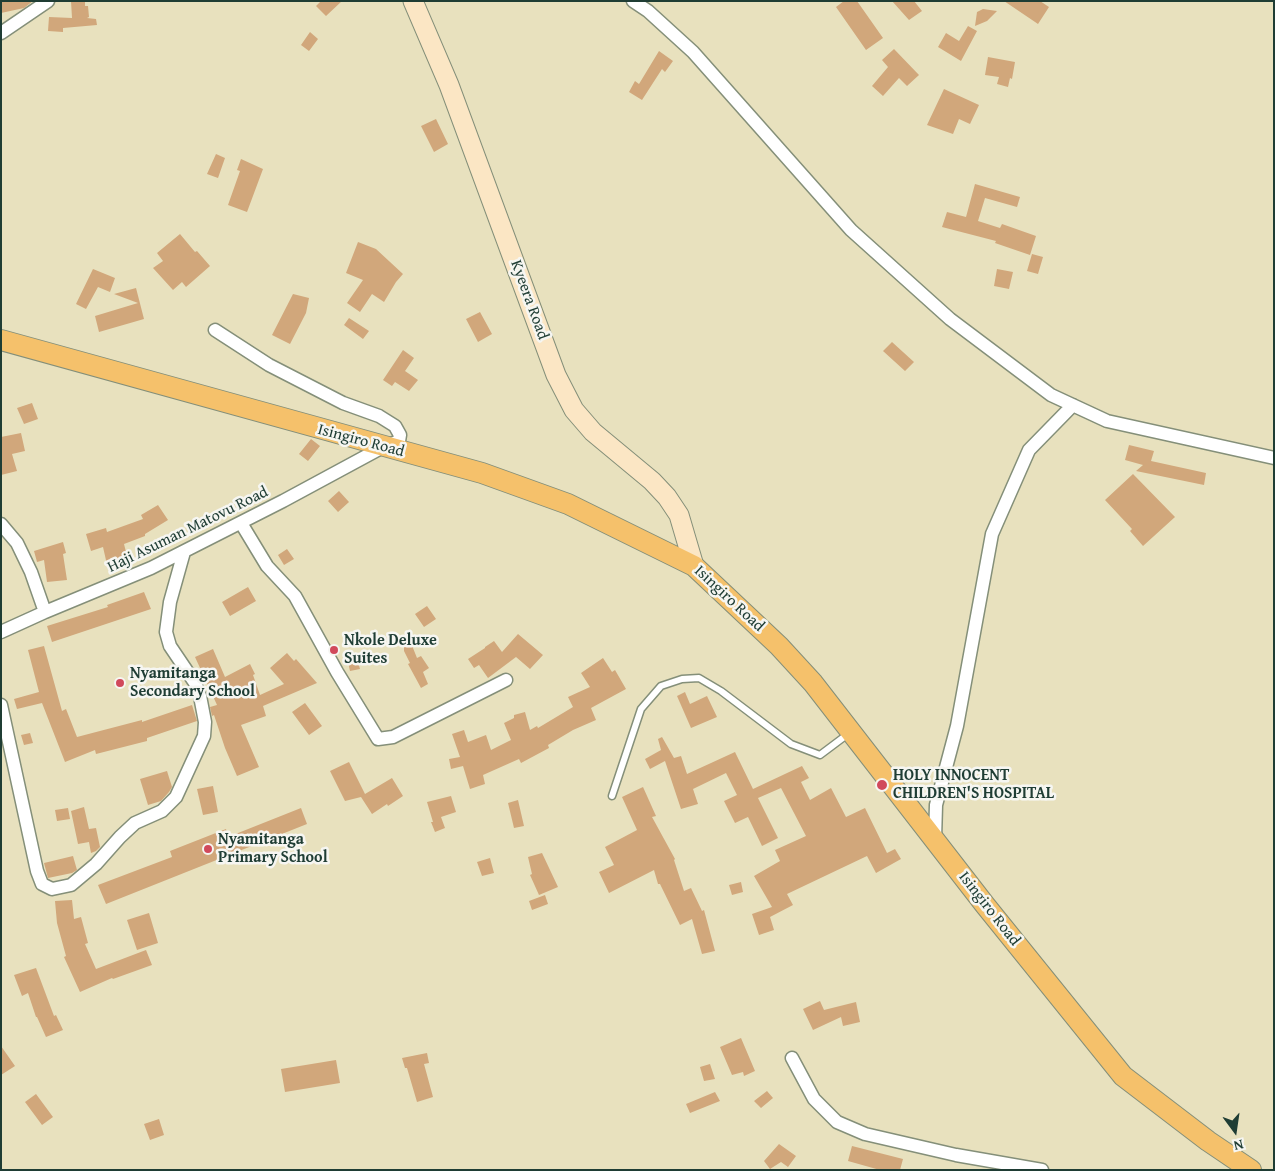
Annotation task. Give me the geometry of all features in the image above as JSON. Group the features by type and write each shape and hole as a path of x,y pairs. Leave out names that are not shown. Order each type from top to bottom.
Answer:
{"main road":[{"name":"Kyeera Road","path":"413,1 450,85 556,375 574,410 593,432 652,481 667,497 679,515 694,566"},
{"name":"Isingiro Road","path":"1,340 482,473 568,504 694,566 779,646 813,683 985,905 1123,1076 1208,1141 1251,1170"}],"street":[{"path":"1,33 48,1"},
{"path":"633,1 648,11 693,52 851,230 950,319 1051,395 1106,421 1274,458"},
{"name":"Haji Asuman Matovu Road","path":"1,632 151,568 241,523 383,447 399,441 400,435 396,426 379,416 343,403 269,365 215,330"},
{"path":"935,839 936,805 957,726 992,534 1028,450 1073,405"},
{"path":"241,523 267,566 296,596 337,672 378,739 393,737 506,680"},
{"path":"1,524 17,543 31,572 46,612"},
{"path":"1,705 37,871 42,884 52,889 71,885 96,864 120,837 135,824 162,811 176,797 204,736 205,722 200,696 195,683 170,646 166,632 170,602 184,552"},
{"path":"792,1058 814,1099 837,1122 865,1134 956,1155 1042,1170"}],"lane":[{"path":"612,796 641,709 661,686 682,679 699,678 721,691 791,744 820,755 851,732"}],"building":[{"path":"1,1 33,1 24,8 1,13"},
{"path":"71,1 85,1 85,6 88,6 89,17 87,18 96,19 97,25 63,28 63,32 48,31 49,17 72,18"},
{"path":"321,1 342,1 326,16 316,6"},
{"path":"844,1 857,1 883,38 866,50 836,7"},
{"path":"892,1 914,1 922,11 909,20"},
{"path":"1004,1 1040,1 1049,7 1038,24"},
{"path":"983,9 997,11 987,21 975,26 977,12"},
{"path":"968,26 977,31 961,61 938,47 946,33 959,41"},
{"path":"310,32 318,39 309,51 301,45"},
{"path":"894,49 919,75 907,86 899,78 883,96 872,86 888,67 882,60"},
{"path":"659,51 673,61 665,72 662,69 642,100 629,92 635,81 639,84"},
{"path":"988,57 1015,62 1012,79 1010,78 1008,87 997,84 999,77 985,75"},
{"path":"944,89 979,105 970,124 959,119 953,134 927,125"},
{"path":"436,119 448,144 434,152 421,126"},
{"path":"216,154 225,158 218,178 207,174"},
{"path":"241,159 263,169 247,212 228,205 240,171 237,170"},
{"path":"975,184 1020,197 1017,207 985,198 978,221 1000,228 1002,224 1036,236 1030,255 995,243 996,241 942,227 947,212 966,217"},
{"path":"180,234 210,266 186,287 182,282 173,290 153,268 163,261 157,253"},
{"path":"358,242 376,249 403,274 384,302 372,294 360,312 347,303 363,280 346,273"},
{"path":"1032,254 1043,257 1038,274 1027,271"},
{"path":"93,269 115,278 110,292 98,287 86,309 76,304"},
{"path":"997,269 1013,272 1009,289 994,286"},
{"path":"136,288 144,319 99,332 95,316 138,303 114,294"},
{"path":"293,294 309,298 306,313 290,344 272,335"},
{"path":"480,312 492,334 478,342 466,319"},
{"path":"349,318 369,331 363,339 344,325"},
{"path":"892,342 914,362 905,371 883,351"},
{"path":"403,350 414,358 405,371 418,380 409,391 395,382 392,386 383,380"},
{"path":"32,403 38,419 24,424 17,408"},
{"path":"21,433 25,451 12,454 17,471 1,475 1,437"},
{"path":"311,439 320,446 308,461 299,454"},
{"path":"1129,445 1154,451 1151,461 1206,473 1204,485 1136,471 1143,465 1125,460"},
{"path":"1133,474 1175,517 1143,546 1130,531 1132,529 1105,500"},
{"path":"339,491 349,502 338,512 328,501"},
{"path":"158,505 168,520 145,534 145,536 124,544 129,564 108,569 103,547 91,551 86,534 106,528 107,532 143,519 141,515"},
{"path":"63,542 66,553 63,554 67,580 47,582 44,560 37,562 34,551"},
{"path":"287,549 294,559 284,565 278,555"},
{"path":"248,587 256,601 230,616 222,602"},
{"path":"144,592 151,609 52,642 47,626 108,607 107,605"},
{"path":"427,606 436,619 424,627 415,614"},
{"path":"518,634 543,655 530,669 516,657 488,678 479,665 474,668 468,659 494,641 502,652"},
{"path":"411,643 417,658 421,656 429,668 423,672 428,684 421,688 408,664 410,663 404,651 404,647"},
{"path":"44,646 62,711 66,709 77,737 142,720 142,722 192,705 197,721 147,738 147,741 96,754 95,750 65,762 42,703 17,709 14,699 39,692 28,650"},
{"path":"213,649 225,677 250,664 255,674 253,675 260,695 284,684 270,668 287,653 294,661 296,659 317,683 263,706 266,716 241,725 259,767 237,776 214,715 212,716 210,707 217,705 195,657"},
{"path":"603,658 612,672 615,670 626,689 591,708 596,720 573,730 548,745 549,748 521,763 519,759 483,775 485,784 470,789 463,766 451,769 449,759 460,757 452,734 464,730 468,742 486,735 491,750 511,740 504,723 514,718 514,715 525,712 530,730 537,726 538,728 573,707 568,697 590,687 581,673"},
{"path":"357,659 360,669 350,671 348,662"},
{"path":"685,692 690,704 707,696 717,717 691,728 677,696"},
{"path":"305,703 322,726 309,735 292,712"},
{"path":"30,733 33,743 24,745 21,735"},
{"path":"662,737 674,758 681,756 687,774 735,752 753,789 802,766 809,778 801,782 810,800 831,788 846,817 865,808 887,853 895,849 901,859 876,873 867,856 787,894 793,905 770,917 774,930 759,935 752,914 772,907 754,876 780,861 775,850 806,836 781,788 758,798 778,838 762,846 748,817 735,823 724,801 737,795 726,773 693,789 698,804 681,809 665,761 650,769 645,759 661,750 658,739"},
{"path":"349,762 365,794 392,778 403,796 372,814 361,797 345,801 330,771"},
{"path":"167,771 172,787 161,801 148,805 140,779"},
{"path":"213,786 218,812 203,815 197,789"},
{"path":"643,787 656,816 652,817 675,859 684,891 691,888 702,911 704,910 715,951 702,954 692,919 680,925 660,884 658,884 654,870 609,893 599,872 614,865 605,847 637,830 622,797"},
{"path":"451,796 456,812 441,817 445,828 435,832 427,802"},
{"path":"518,800 524,826 514,828 508,803"},
{"path":"84,807 89,829 96,828 100,847 91,853 89,842 78,844 71,811"},
{"path":"68,808 70,819 57,821 55,810"},
{"path":"301,808 307,824 106,904 98,885 172,857 170,851 226,829 228,837"},
{"path":"542,853 558,887 539,895 530,875 532,874 528,857"},
{"path":"73,856 77,870 72,873 48,878 44,863"},
{"path":"490,858 494,873 482,876 477,862"},
{"path":"741,882 743,892 732,895 729,885"},
{"path":"545,895 548,904 532,910 529,901"},
{"path":"72,900 74,919 81,917 88,943 85,944 96,969 146,950 152,965 112,978 80,992 64,957 66,956 57,923 55,901"},
{"path":"149,913 158,943 137,950 127,920"},
{"path":"36,968 54,1016 56,1015 63,1030 46,1037 36,1017 28,993 22,996 14,975"},
{"path":"820,1001 824,1010 856,1002 860,1022 843,1026 841,1017 813,1030 803,1009"},
{"path":"741,1038 755,1071 744,1076 743,1072 732,1075 720,1047"},
{"path":"1,1046 15,1066 1,1075"},
{"path":"427,1053 429,1063 424,1064 433,1097 417,1102 407,1068 405,1068 402,1058"},
{"path":"336,1060 340,1083 285,1092 281,1069"},
{"path":"710,1064 715,1079 704,1081 700,1067"},
{"path":"767,1091 773,1098 761,1108 754,1101"},
{"path":"715,1092 720,1101 690,1113 686,1104"},
{"path":"36,1094 53,1117 42,1125 25,1102"},
{"path":"159,1119 164,1135 150,1140 144,1124"},
{"path":"779,1144 796,1156 788,1167 781,1162 770,1169 764,1161"},
{"path":"852,1146 903,1159 900,1170 880,1170 848,1161"}],"place":[{"name":"Nkole Deluxe Suites","path":"334,650"},
{"name":"Nyamitanga Secondary School","path":"120,683"},
{"name":"HOLY INNOCENT CHILDREN'S HOSPITAL","path":"882,785"},
{"name":"Nyamitanga Primary School","path":"208,849"}]}
